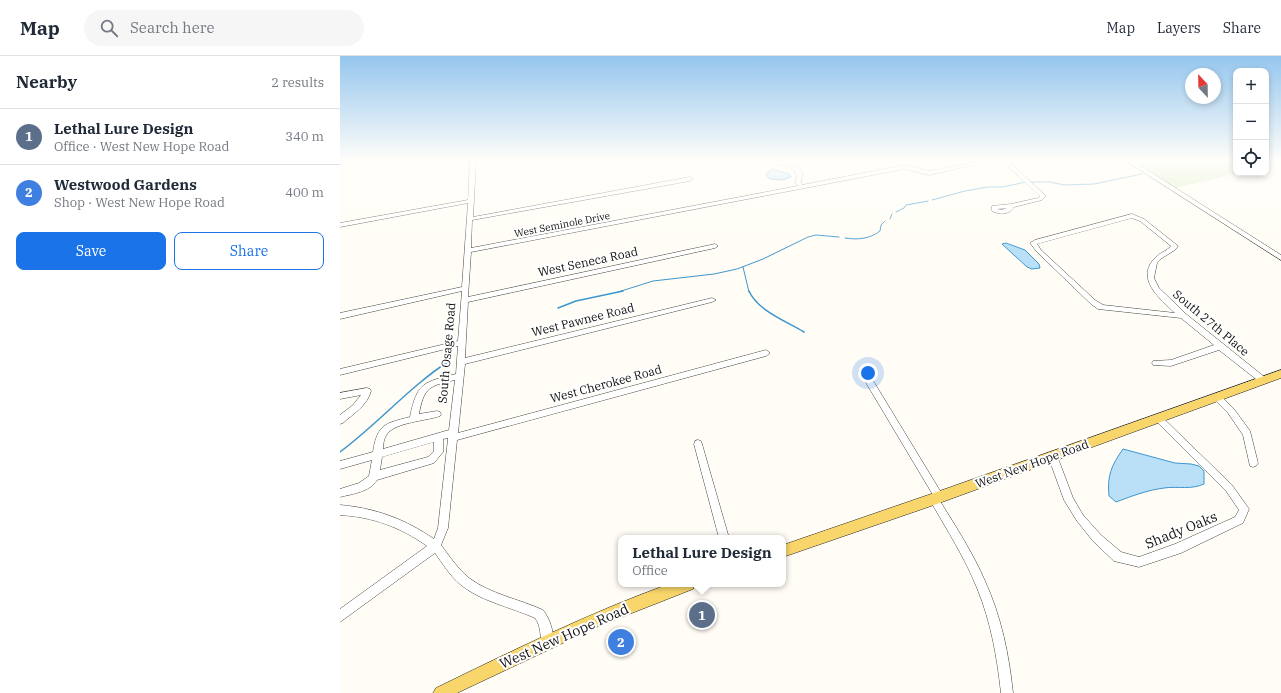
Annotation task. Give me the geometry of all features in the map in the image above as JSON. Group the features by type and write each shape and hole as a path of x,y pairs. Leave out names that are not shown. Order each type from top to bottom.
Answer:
{"main road":[{"name":"West New Hope Road","path":"786,550 937,498 1281,374"},
{"name":"West New Hope Road","path":"441,693 547,642 680,587"}],"street":[{"name":"South Osage Road","path":"436,546 443,528 461,362 471,191"},
{"path":"469,219 625,191"},
{"name":"West Seminole Drive","path":"467,252 782,191"},
{"path":"1011,206 1040,199 1043,196 1037,191"},
{"path":"1176,191 1281,258"},
{"path":"340,224 470,201"},
{"name":"South 27th Place","path":"1183,316 1105,308 1093,302 1039,252 1033,243 1132,216 1142,220 1175,246 1174,248 1161,254 1155,260 1152,269 1151,281 1158,293 1183,316 1264,381"},
{"name":"West Seneca Road","path":"465,300 715,246"},
{"path":"340,316 466,288"},
{"name":"West Pawnee Road","path":"461,362 712,300"},
{"path":"340,372 461,343"},
{"path":"1156,363 1171,363 1221,346"},
{"name":"West Cherokee Road","path":"340,465 439,437 452,436 766,353"},
{"path":"863,371 937,498 968,558 986,598 999,639 1007,693"},
{"path":"414,419 419,392 423,388 428,384 459,376"},
{"path":"340,396 367,391 363,400 340,420"},
{"path":"1217,397 1231,411 1247,434 1253,463"},
{"path":"340,492 370,484 375,476 377,455 383,431 389,427 414,419 437,414"},
{"name":"Shady Oaks","path":"1053,456 1069,500 1080,518 1097,538 1118,557 1139,562 1177,549 1239,520 1244,510 1229,488 1158,419"},
{"path":"375,476 431,460 438,452 439,437"},
{"path":"698,444 723,535"},
{"path":"340,510 369,514 388,519 416,532 436,546 448,563 470,585 539,614 545,623 547,642"},
{"path":"340,616 436,546"}],"water":[{"path":"1006,243 1025,250 1039,264 1040,268 1032,269 1027,267 1002,244"},
{"path":"1123,449 1175,463 1199,466 1204,471 1204,484 1194,487 1158,489 1116,502 1109,496 1109,477 1115,461"}],"waterway":[{"path":"932,200 967,191"},
{"path":"896,212 904,208 906,205 928,201"},
{"path":"890,219 892,214"},
{"path":"845,238 859,239 872,236 880,231 881,225 885,221"},
{"path":"618,292 653,281 714,274 737,269 763,259 808,237 816,235 839,237"},
{"path":"743,267 749,292"},
{"path":"558,308 576,301 623,291"},
{"path":"749,291 753,298 766,310 804,332"},
{"path":"340,452 367,430 420,382 449,361"}],"place":[{"name":"Lethal Lure Design","path":"702,615"},
{"name":"Westwood Gardens","path":"621,642"}]}
